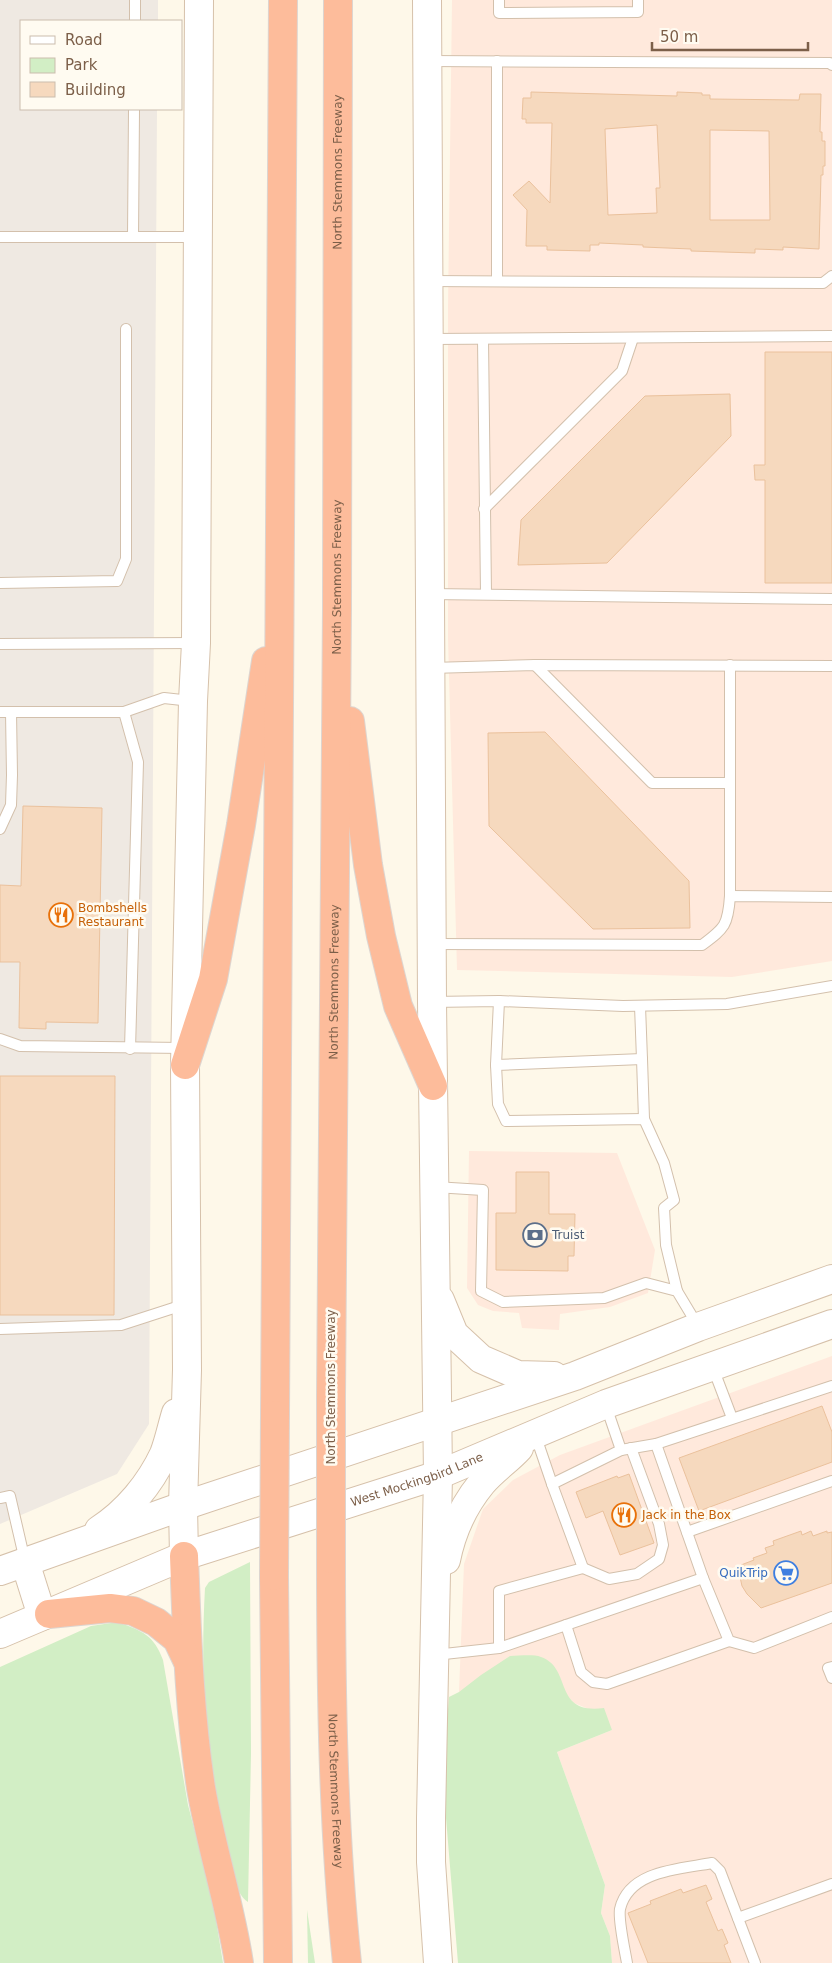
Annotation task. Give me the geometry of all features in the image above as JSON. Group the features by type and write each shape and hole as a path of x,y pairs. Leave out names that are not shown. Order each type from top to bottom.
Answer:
{"highway":[{"path":"278,1963 274,1576 283,0"},
{"name":"North Stemmons Freeway","path":"338,0 337,608 331,1560 333,1783 340,1893 347,1963"},
{"path":"185,1056 213,979 241,825 281,569"},
{"path":"337,608 368,865 381,936 398,1006 433,1086"},
{"path":"184,1556 187,1660 192,1722 202,1789 231,1921 238,1963"},
{"path":"46,1615 110,1608 133,1611 156,1622 177,1639 187,1660"}],"main road":[{"path":"184,1556 183,1506 187,1370 185,1056 196,643 199,0"},
{"path":"427,0 432,1002 438,1420 431,1853 438,1963"},
{"path":"0,1571 183,1506 575,1376 698,1327 832,1279"},
{"path":"436,1291 454,1334 480,1359 518,1375 575,1376"},
{"name":"West Mockingbird Lane","path":"0,1634 184,1556 438,1475 606,1404 832,1324"},
{"path":"698,1327 713,1367"},
{"path":"77,1545 103,1528 145,1488 164,1452 187,1370"},
{"path":"434,1615 447,1555 458,1518 483,1482 532,1436"},
{"path":"25,1562 46,1615"}],"lane":[{"path":"135,0 135,20"},
{"path":"499,0 499,13 638,12 638,0"},
{"path":"427,61 830,63 832,65"},
{"path":"497,61 497,281"},
{"path":"133,237 134,110"},
{"path":"0,237 198,237"},
{"path":"428,280 823,283 832,276"},
{"path":"0,583 117,582 126,559 126,329"},
{"path":"428,339 832,336"},
{"path":"484,509 622,372 633,338"},
{"path":"483,339 486,594"},
{"path":"429,594 832,599"},
{"path":"0,644 196,643"},
{"path":"535,664 652,783 730,784"},
{"path":"430,668 535,664 832,666"},
{"path":"432,944 702,945 720,932 729,918 730,896 730,666"},
{"path":"0,829 11,805 12,775 5,712 124,712 164,698 193,701"},
{"path":"124,712 138,762 130,1048"},
{"path":"730,896 832,897"},
{"path":"432,1002 640,1006 727,1004 832,986"},
{"path":"499,1002 496,1065 498,1104 506,1121 644,1119"},
{"path":"640,1006 644,1119 664,1162 674,1200 664,1208 666,1245 678,1291 698,1327"},
{"path":"0,1039 20,1046 130,1048 185,1056"},
{"path":"496,1065 642,1059"},
{"path":"434,1187 483,1190 481,1291 503,1302 604,1298 646,1283 678,1291"},
{"path":"0,1329 121,1325 187,1304"},
{"path":"713,1367 732,1418"},
{"path":"552,1484 626,1449 656,1444 832,1386"},
{"path":"498,1648 499,1591 583,1568 609,1578 637,1574 659,1559 663,1544 659,1524 606,1404"},
{"path":"532,1436 583,1568"},
{"path":"656,1444 703,1578 729,1641"},
{"path":"687,1532 832,1481"},
{"path":"0,1498 10,1496 25,1562"},
{"path":"434,1655 498,1648 703,1578"},
{"path":"566,1625 581,1672 593,1682 607,1684 729,1641 754,1648 832,1617"},
{"path":"832,1667 828,1668 832,1678"},
{"path":"627,1963 620,1910 628,1891 650,1875 712,1863 720,1871 755,1963"},
{"path":"738,1918 832,1884"}],"shaded area":[{"path":"0,0 158,0 158,20 20,20 20,110 157,110 149,1424 117,1474 0,1524"},
{"path":"452,0 832,0 832,961 732,977 457,970 448,638 448,307"},
{"path":"469,1151 617,1153 655,1250 648,1293 610,1307 560,1314 559,1330 522,1328 519,1313 493,1311 478,1305 467,1288"},
{"path":"832,1356 832,1963 612,1963 610,1936 601,1913 605,1885 557,1752 612,1730 591,1710 574,1703 566,1695 559,1675 459,1692 464,1564 483,1509 513,1480 560,1455"}],"green space":[{"path":"250,1562 251,1754 248,1902 240,1893 236,1882 214,1791 206,1724 203,1656 205,1588 209,1582"},
{"path":"118,1622 140,1631 151,1639 163,1660 188,1805 212,1896 223,1963 0,1963 0,1667 91,1626"},
{"path":"510,1656 538,1656 551,1663 570,1698 577,1705 588,1708 604,1708 612,1730 557,1752 605,1885 601,1913 610,1936 612,1963 458,1963 446,1818 444,1760 449,1697"},
{"path":"307,1910 315,1963 308,1963"}],"building":[{"path":"531,92 677,96 677,92 702,93 702,95 710,95 710,99 799,100 800,94 821,94 820,132 822,132 822,141 825,141 825,166 823,166 823,175 821,175 819,249 783,247 783,250 755,249 755,253 691,251 691,249 599,243 599,245 590,245 590,251 547,250 547,246 526,246 527,210 513,195 529,181 550,203 552,123 526,123 526,119 522,119 523,98 531,98","holes":["657,125 660,188 656,188 657,213 608,215 605,129","710,130 769,131 770,220 710,220"]},
{"path":"765,352 832,352 832,583 765,583 765,480 755,480 754,465 765,465"},
{"path":"730,394 731,436 607,563 518,565 521,520 645,396"},
{"path":"545,732 689,881 690,928 593,929 489,826 488,733"},
{"name":"Bombshells Restaurant","path":"23,806 102,808 98,1023 46,1022 46,1029 19,1028 20,962 0,962 0,885 21,886"},
{"path":"0,1076 115,1076 114,1315 0,1315"},
{"name":"Truist","path":"516,1172 549,1172 549,1214 575,1214 574,1256 568,1256 568,1271 496,1270 496,1213 516,1213"},
{"path":"822,1406 832,1432 832,1462 699,1511 679,1458"},
{"name":"Jack in the Box","path":"629,1474 654,1543 620,1555 603,1511 586,1518 576,1492 617,1476 618,1478"},
{"name":"QuikTrip","path":"801,1531 802,1535 811,1531 813,1536 827,1531 827,1533 832,1532 832,1583 761,1608 742,1586 740,1577 741,1565 767,1553 765,1548 774,1545 773,1541"},
{"path":"706,1885 712,1899 706,1902 718,1931 722,1929 728,1943 724,1945 731,1963 648,1963 628,1913 651,1904 650,1901 681,1889 683,1893"}],"place":[{"name":"Bombshells Restaurant","path":"61,915"},
{"name":"Truist","path":"535,1235"},
{"name":"Jack in the Box","path":"624,1515"},
{"name":"QuikTrip","path":"786,1573"}]}
